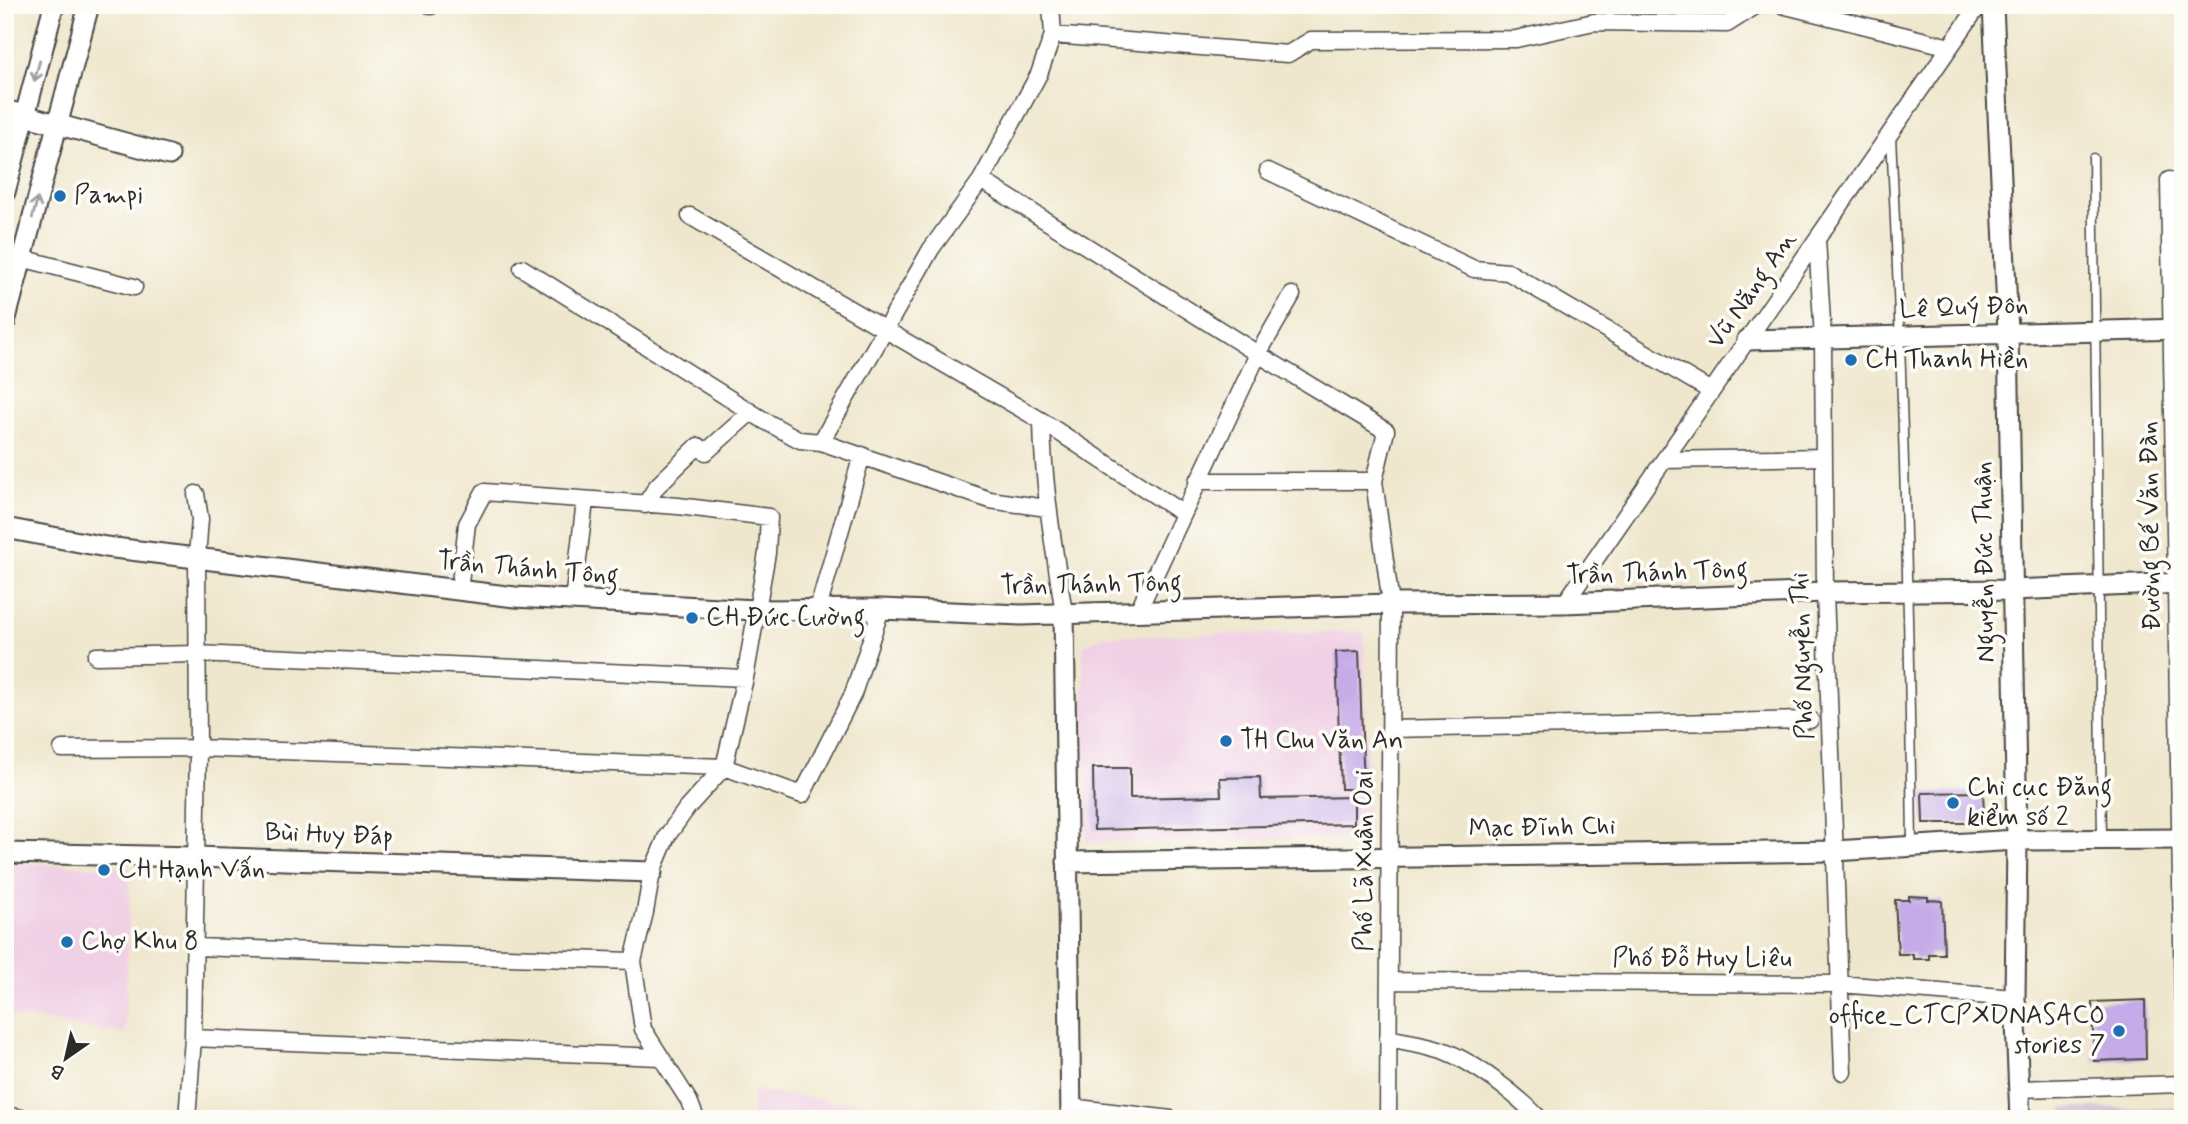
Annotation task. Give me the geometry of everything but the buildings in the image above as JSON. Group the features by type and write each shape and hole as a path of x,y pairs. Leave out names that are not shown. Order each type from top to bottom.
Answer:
{"street":[{"path":"5,192 54,5"},
{"path":"5,322 89,5"},
{"path":"821,442 931,249 981,180 1039,74 1053,35 1051,5"},
{"path":"1053,35 1287,54 1311,40 1516,39 1594,22 1727,24 1757,5"},
{"path":"1782,5 1950,47"},
{"name":"Vũ Năng An","path":"1564,603 1979,5"},
{"name":"Nguyễn Đức Thuận","path":"1993,5 2008,332 2017,841 2015,999 2020,1119"},
{"path":"5,110 57,122 169,155"},
{"path":"1268,171 1474,269 1508,272 1711,391"},
{"path":"981,180 1386,431 1374,481 1197,481"},
{"name":"Đường Bế Văn Đàn","path":"2169,180 2177,330 2183,998"},
{"path":"690,216 1042,421 1182,513"},
{"name":"Phố Nguyễn Thi","path":"1817,239 1823,339 1825,592 1843,1072"},
{"path":"23,255 29,260 134,287"},
{"path":"522,268 800,440 821,442 990,500 1047,508"},
{"path":"1138,611 1258,354 1292,295"},
{"name":"Lê Quý Đôn","path":"1747,340 2177,330"},
{"path":"645,505 657,486 698,446 706,452 751,412"},
{"path":"1042,421 1047,508 1064,613 1070,1113 1171,1119"},
{"path":"818,609 862,455"},
{"path":"1664,460 1824,457"},
{"name":"Phố Lã Xuân Oai","path":"1374,481 1391,604 1388,1119"},
{"path":"458,591 467,524 484,492 769,517 766,553 745,678 724,767 687,808 667,836 652,872 646,912 633,961 643,1029 689,1101 696,1119"},
{"path":"187,1119 193,1038 198,748 197,557 200,519 195,494"},
{"path":"573,601 585,501"},
{"name":"Trần Thánh Tông","path":"5,528 106,547 458,591 573,601 755,610 881,609 1021,615 1391,604 1564,603 1825,592 2011,590 2179,583"},
{"path":"62,748 198,748 724,767 802,795 853,694 881,609"},
{"path":"96,656 198,654 745,678"},
{"path":"1390,729 1810,720"},
{"name":"Mạc Đĩnh Chi","path":"1067,862 1835,851 2017,841 2181,839"},
{"name":"Bùi Huy Đáp","path":"5,853 652,872"},
{"path":"195,947 633,961"},
{"name":"Phố Đỗ Huy Liêu","path":"1388,981 1839,984 2015,999"},
{"path":"193,1038 660,1057"},
{"path":"1388,1038 1442,1050 1472,1066 1523,1102 1540,1119"},
{"path":"2020,1088 2183,1084"},
{"path":"5,1115 27,1119"}],"lane":[{"path":"1891,132 1901,336 1912,846"},
{"path":"2093,158 2102,841"}],"shaded area":[{"name":"TH Chu Văn An","path":"1364,632 1368,837 1087,842 1083,646 1102,636"},
{"name":"Chợ Khu 8","path":"5,862 130,868 125,1034 5,1015"},
{"path":"754,1091 971,1119 751,1119"},
{"path":"2063,1108 2183,1108 2183,1119 2063,1119"}],"place":[{"name":"Pampi","path":"60,196"},
{"name":"CH Thanh Hiền","path":"1851,360"},
{"name":"CH Đức Cường","path":"692,618"},
{"name":"TH Chu Văn An","path":"1226,741"},
{"name":"Chi cục Đăng kiểm số 2","path":"1953,803"},
{"name":"CH Hạnh Vấn","path":"104,870"},
{"name":"Chợ Khu 8","path":"67,942"},
{"name":"office_CTCPXDNASACO stories 7","path":"2119,1031"}]}
